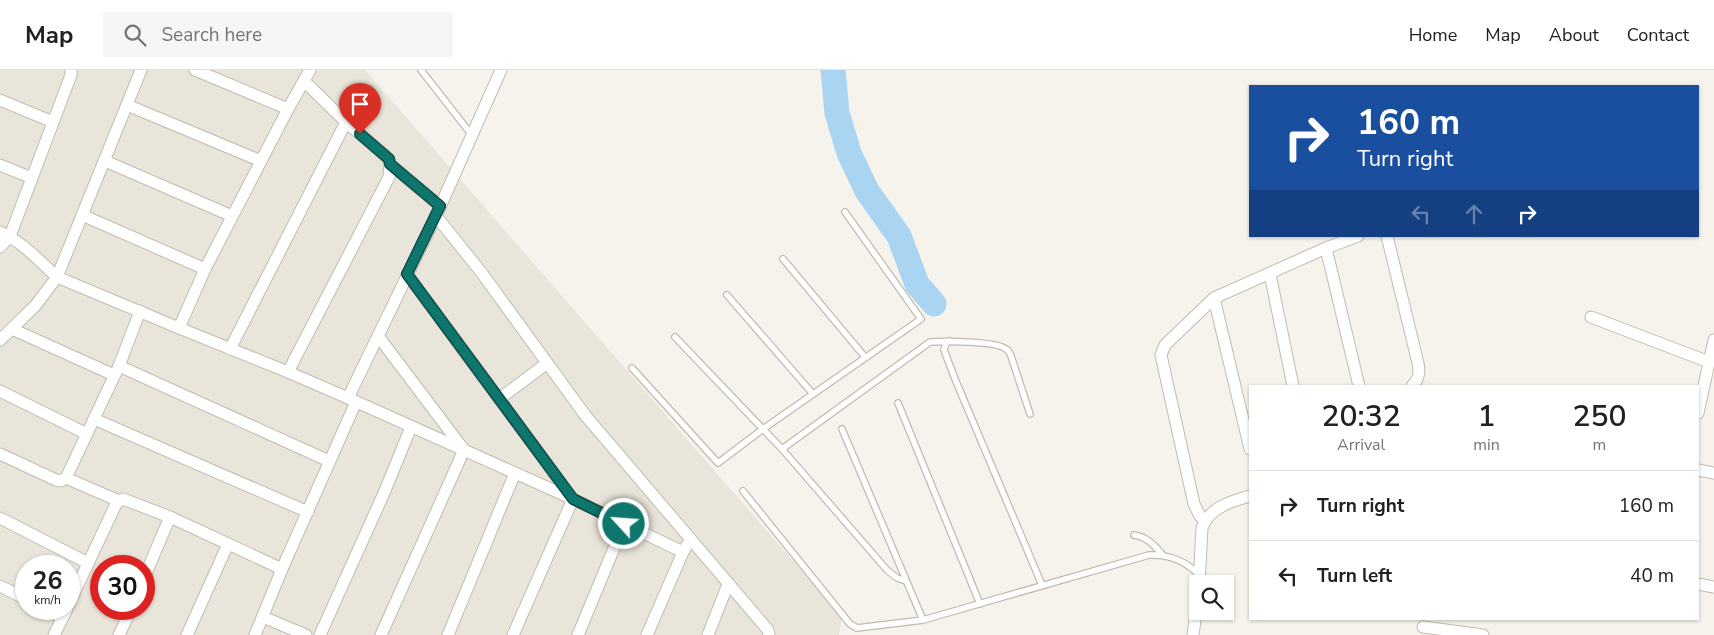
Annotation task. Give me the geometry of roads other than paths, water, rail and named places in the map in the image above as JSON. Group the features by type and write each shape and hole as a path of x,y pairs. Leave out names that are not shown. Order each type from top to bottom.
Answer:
{"street":[{"path":"0,247 32,178 71,75 71,70"},
{"path":"0,340 35,306 57,276 141,70"},
{"path":"195,70 288,108"},
{"path":"179,328 205,269 288,108 310,70"},
{"path":"256,635 282,569 329,461 378,336 438,211 501,70"},
{"path":"288,372 389,177 390,164 389,159 346,122 304,80"},
{"path":"0,100 53,122"},
{"path":"127,105 261,161"},
{"path":"230,349 346,122"},
{"path":"105,161 232,216"},
{"path":"390,164 438,211 584,415 768,630 770,635"},
{"path":"0,165 32,178"},
{"path":"82,215 205,269"},
{"path":"5,234 57,276 352,400 573,499 682,552"},
{"path":"1205,520 1200,516 1194,504 1162,355 1165,345 1214,298 1326,248 1355,237"},
{"path":"1387,237 1418,363 1419,377 1413,385"},
{"path":"1326,248 1359,385"},
{"path":"407,274 573,499"},
{"path":"1270,274 1293,385"},
{"path":"1214,298 1249,446"},
{"path":"0,454 56,480 61,481 66,478 94,420 140,311"},
{"path":"1591,317 1709,362"},
{"path":"12,329 116,370 329,461"},
{"path":"378,336 464,450"},
{"path":"1699,408 1714,340"},
{"path":"499,399 546,364"},
{"path":"0,391 87,434"},
{"path":"94,420 308,512"},
{"path":"320,635 384,493 411,427"},
{"path":"381,635 464,450"},
{"path":"1699,470 1714,473"},
{"path":"448,635 515,473"},
{"path":"66,478 119,501 127,499 170,517 282,569"},
{"path":"1200,575 1202,528 1205,520 1210,513 1223,505 1236,499 1249,496"},
{"path":"513,635 573,499"},
{"path":"80,580 119,501"},
{"path":"154,555 170,517"},
{"path":"0,518 88,563"},
{"path":"578,635 624,524"},
{"path":"647,635 682,552 691,540"},
{"path":"187,635 228,544"},
{"path":"708,635 728,584"},
{"path":"1699,584 1714,587"},
{"path":"0,586 15,594"},
{"path":"263,617 306,635"},
{"path":"54,635 61,620"},
{"path":"119,635 125,620"},
{"path":"1193,635 1195,620"},
{"path":"1423,627 1482,635"}],"lane":[{"path":"421,70 471,134"},
{"path":"632,368 718,463 763,429 921,319 845,212"},
{"path":"783,259 866,357"},
{"path":"728,295 813,394"},
{"path":"675,337 782,449 887,570 897,578 906,581"},
{"path":"782,449 930,342 951,341 998,346 1006,349 1011,356 1030,414"},
{"path":"951,341 946,343 944,350 1042,585"},
{"path":"898,404 980,604"},
{"path":"842,429 923,620"},
{"path":"743,491 853,626 861,628 923,620 1149,555 1162,554"},
{"path":"1134,535 1144,537 1152,542 1162,554 1192,567 1197,575"}],"waterway":[{"path":"833,70 837,113 849,153 867,191 899,236 917,284 934,304"}]}
